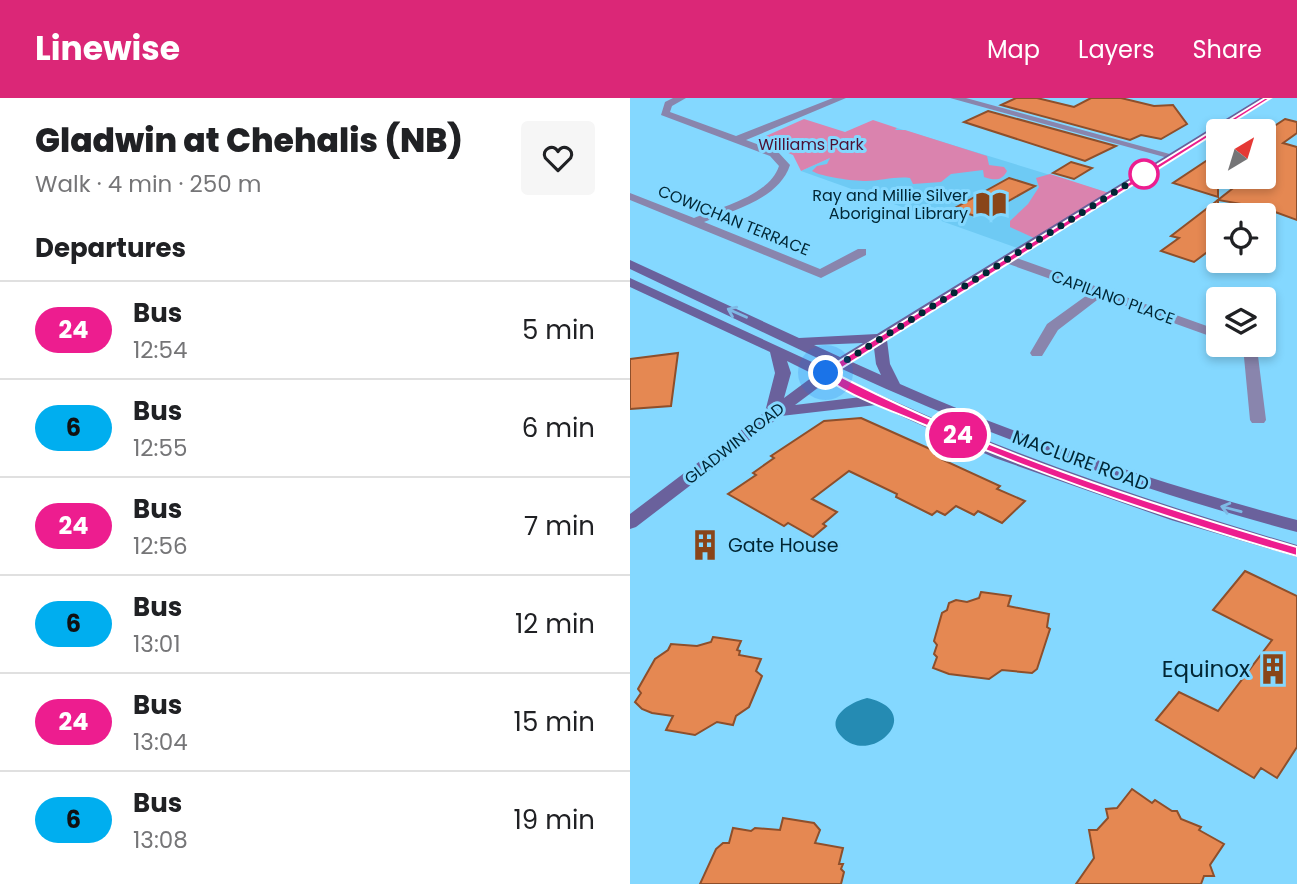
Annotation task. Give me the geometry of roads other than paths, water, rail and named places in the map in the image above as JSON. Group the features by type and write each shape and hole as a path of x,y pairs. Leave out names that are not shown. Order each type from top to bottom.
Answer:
{"main road":[{"name":"GLADWIN ROAD","path":"630,523 842,362 1267,98"},
{"name":"MACLURE ROAD","path":"630,264 894,387 1016,438 1184,496 1297,526"},
{"name":"MACLURE ROAD","path":"630,282 878,400 1057,475 1177,516 1297,551"},
{"path":"799,341 880,338 883,364 894,387"},
{"path":"777,350 783,373 774,412 878,400"}],"street":[{"path":"681,98 668,104 664,113 782,159 785,173 779,182 766,190 694,222"},
{"path":"736,140 841,98"},
{"path":"955,98 1172,156"},
{"name":"COWICHAN TERRACE","path":"630,196 821,274 863,252"},
{"name":"CAPILANO PLACE","path":"1008,259 1206,331"},
{"path":"1037,353 1052,327 1100,292"},
{"path":"1251,357 1258,420"}],"place":[{"name":"Ray and Millie Silver Aboriginal Library","path":"991,204"},
{"name":"Gate House","path":"705,545"},
{"name":"Equinox","path":"1273,669"}],"park label":[{"name":"Williams Park","path":"811,144"}]}
